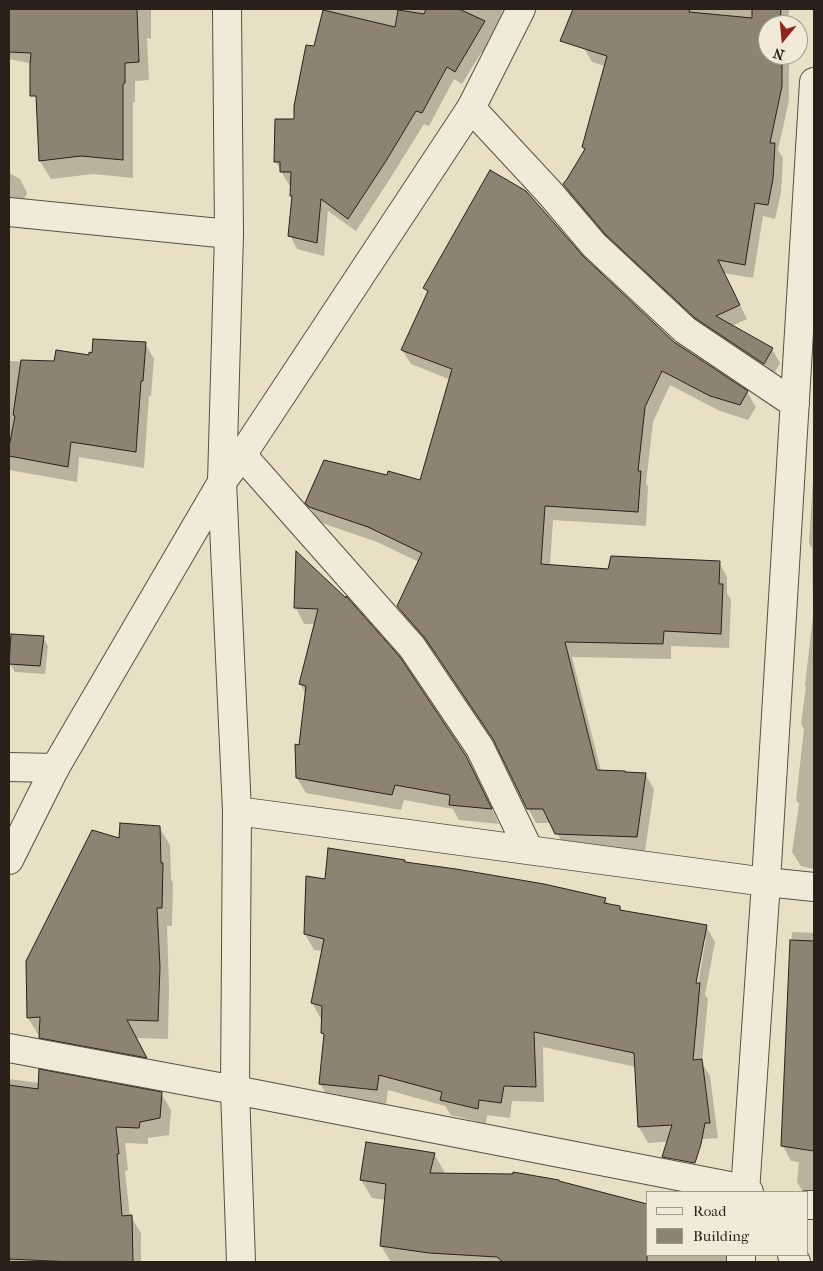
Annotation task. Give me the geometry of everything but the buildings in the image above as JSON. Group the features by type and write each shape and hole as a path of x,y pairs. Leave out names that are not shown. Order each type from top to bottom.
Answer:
{"street":[{"path":"227,9 229,234 222,482 237,811 235,1090 241,1262"},
{"path":"9,860 56,768 222,482 242,455 471,108 521,9"},
{"path":"9,1048 235,1090 746,1191 814,82"},
{"path":"471,108 549,192 594,244 685,330 795,404"},
{"path":"9,212 229,234"},
{"path":"242,455 412,647 480,748 529,850"},
{"path":"9,767 56,768"},
{"path":"237,811 814,887"}]}
